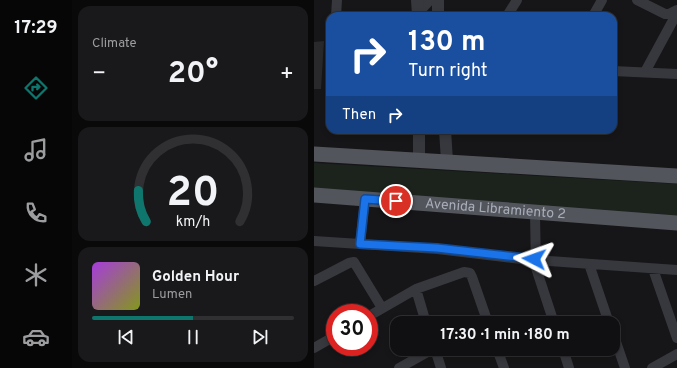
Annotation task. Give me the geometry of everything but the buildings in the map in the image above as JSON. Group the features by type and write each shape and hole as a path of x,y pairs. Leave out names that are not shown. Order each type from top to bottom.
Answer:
{"main road":[{"path":"314,154 677,176"},
{"name":"Avenida Libramiento 2","path":"314,195 677,223"}],"street":[{"path":"336,12 337,0"},
{"path":"417,0 418,12"},
{"path":"420,12 430,0"},
{"path":"438,0 438,12"},
{"path":"510,12 517,0"},
{"path":"595,12 602,0"},
{"path":"637,0 665,14 669,14 677,10"},
{"path":"645,72 677,13"},
{"path":"617,70 677,74"},
{"path":"419,134 419,160"},
{"path":"445,134 447,161"},
{"path":"360,244 365,199"},
{"path":"535,213 534,259 552,316"},
{"path":"314,241 437,248 534,259 677,270"},
{"path":"314,281 349,262 354,262 382,308"},
{"path":"589,264 608,316"},
{"path":"653,269 677,338"},
{"path":"378,310 416,289 464,272 470,273 472,277 486,316"},
{"path":"416,289 424,316"},
{"path":"314,348 326,341"},
{"path":"620,353 625,368"},
{"path":"652,368 677,354"},
{"path":"399,368 421,356"},
{"path":"437,356 441,368"},
{"path":"500,356 504,368"},
{"path":"565,356 569,368"}],"shaded area":[{"path":"314,163 677,184 677,216 314,193"}],"route":[{"path":"396,201 365,199 360,244 437,248 521,259 534,259"}]}
